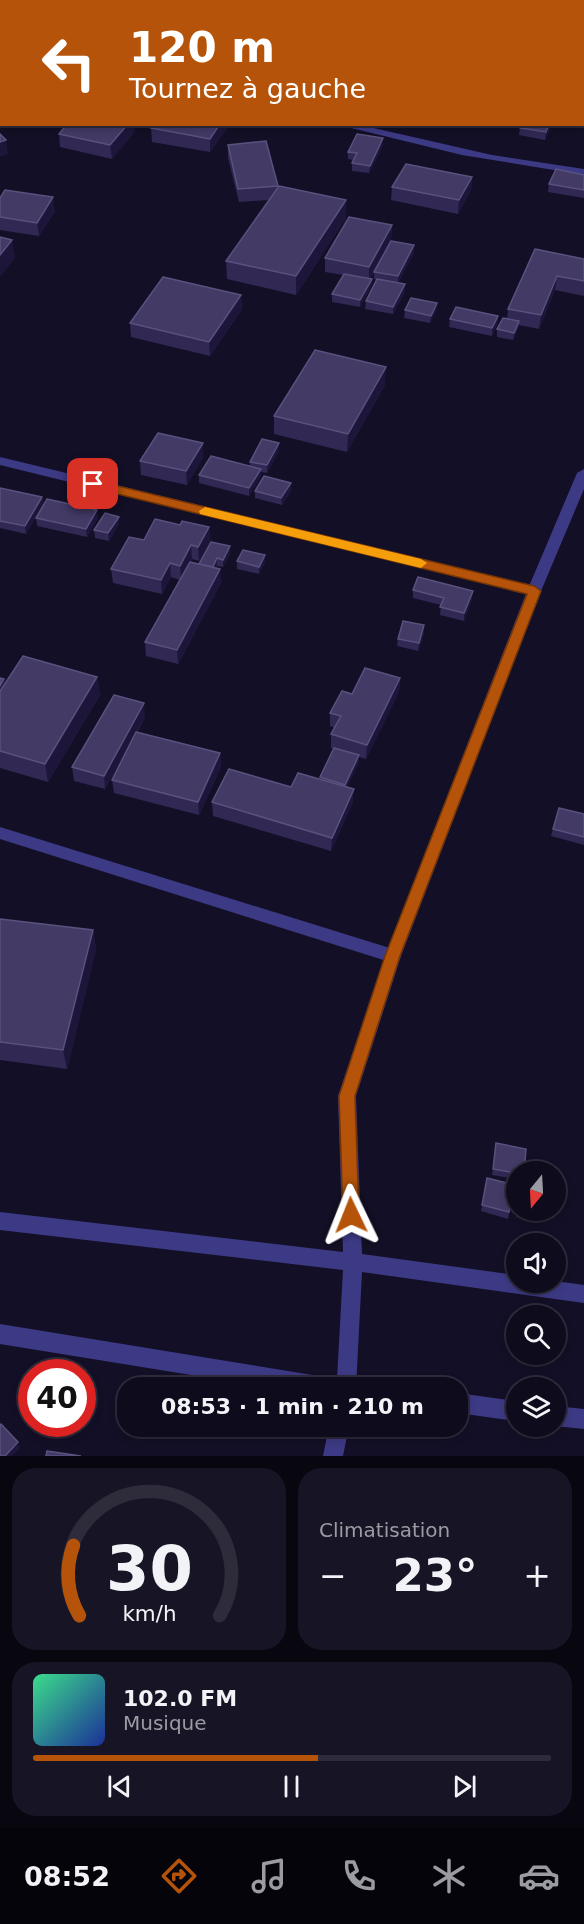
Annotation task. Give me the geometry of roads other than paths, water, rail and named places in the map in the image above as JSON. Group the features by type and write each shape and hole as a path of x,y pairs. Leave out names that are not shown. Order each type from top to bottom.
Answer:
{"street":[{"path":"349,126 473,153 584,172"},
{"path":"0,461 534,591"},
{"path":"347,1377 353,1262 347,1096 393,956 534,591 584,473"},
{"path":"0,833 393,956"},
{"path":"0,1221 353,1262 584,1294"},
{"path":"0,1334 267,1377"},
{"path":"468,1404 506,1410"},
{"path":"566,1417 584,1419"},
{"path":"333,1456 337,1437"}]}
